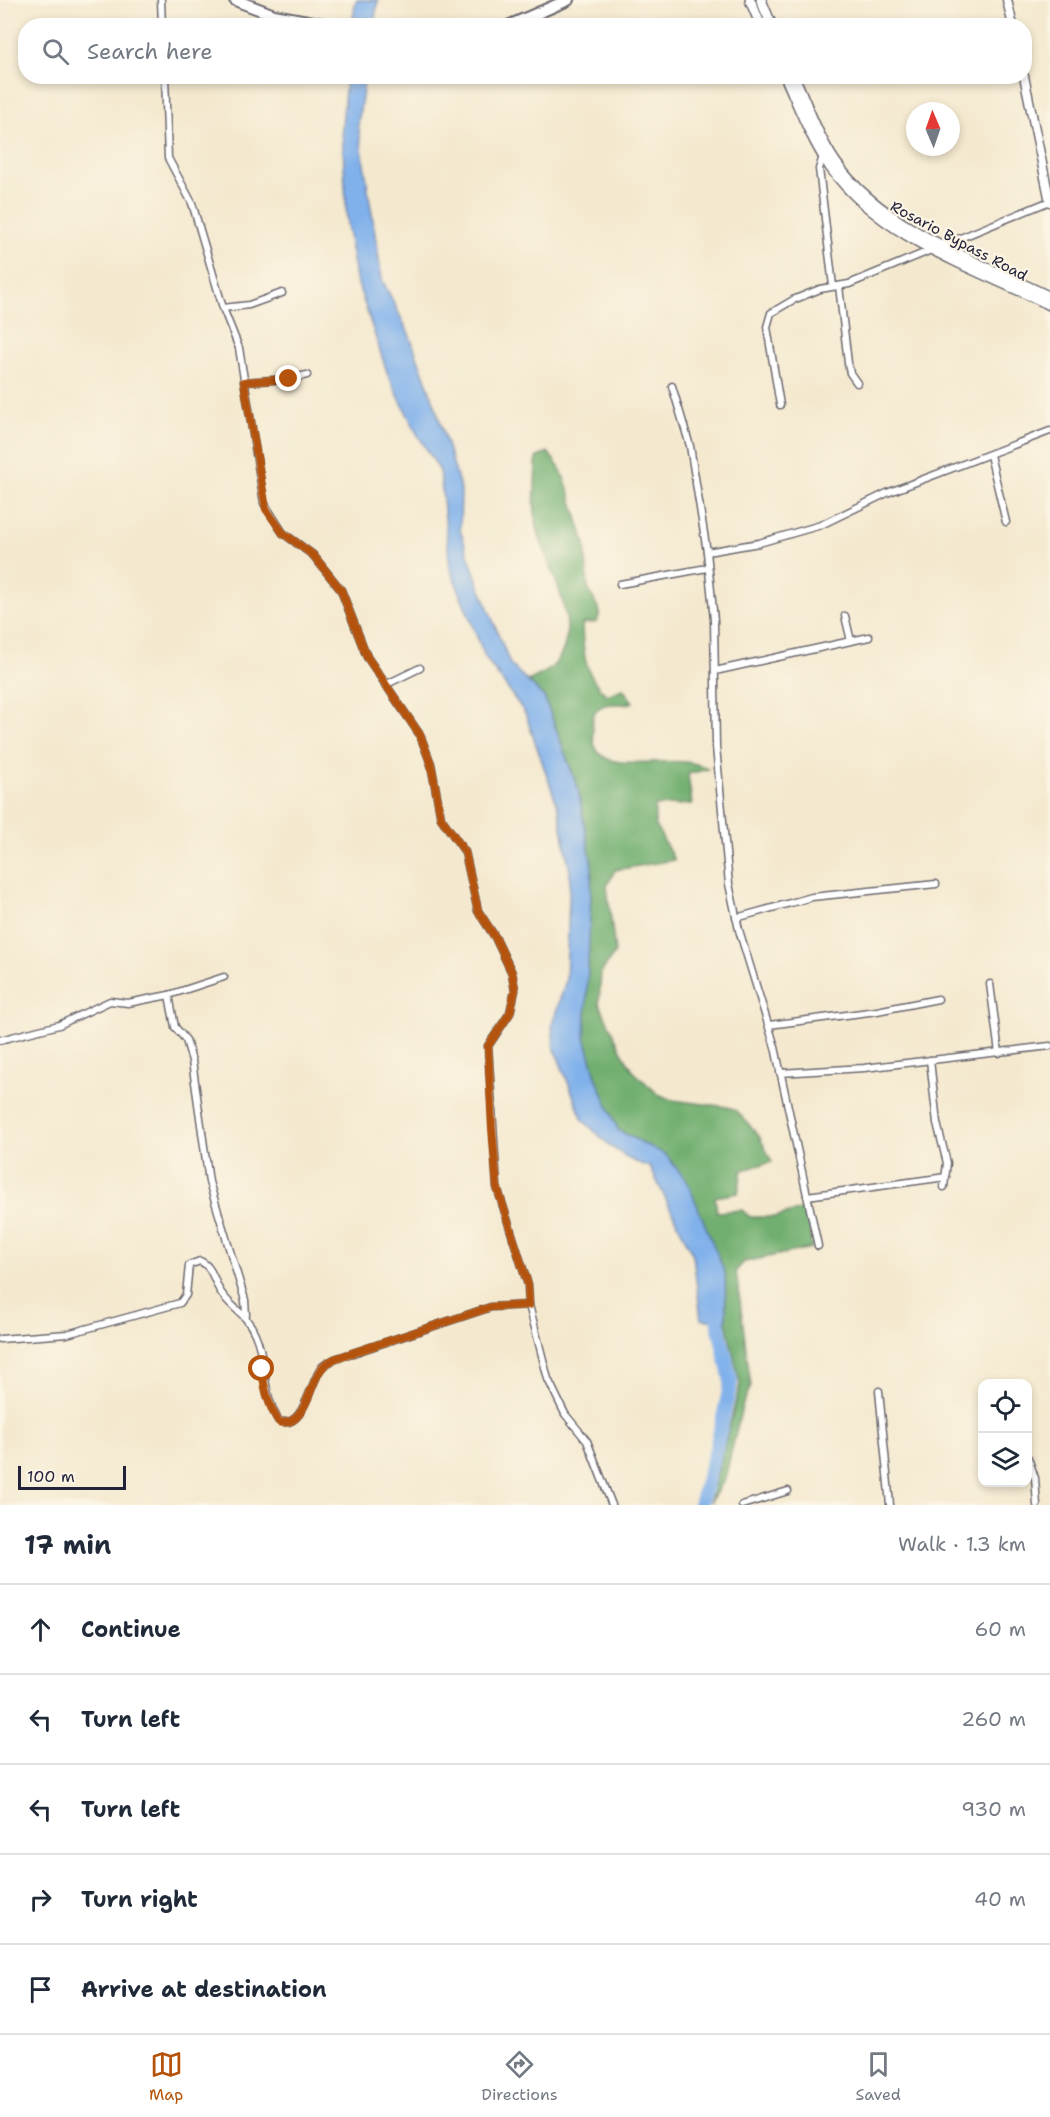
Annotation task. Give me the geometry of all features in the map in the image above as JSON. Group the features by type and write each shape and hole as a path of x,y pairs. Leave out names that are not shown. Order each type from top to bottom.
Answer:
{"highway":[{"path":"235,0 274,15 291,18"},
{"path":"526,18 568,0"}],"main road":[{"path":"750,0 758,18"},
{"path":"761,0 769,18"},
{"name":"Rosario Bypass Road","path":"789,84 823,155 847,188 867,207 885,221 1050,297"},
{"name":"Rosario Bypass Road","path":"798,84 823,141 850,181 886,213 938,246 1050,305"}],"street":[{"path":"161,0 162,18"},
{"path":"1007,0 1011,18"},
{"path":"165,84 168,158 192,203 223,308 239,348 266,509 283,533 313,555 341,590 365,652 425,746 431,764 441,818 465,852 478,911 505,956 515,984 510,1013 488,1046 497,1187 528,1285 529,1305 554,1395 565,1414 587,1441 612,1505"},
{"path":"780,405 767,327 768,318 777,308 1050,201 1026,84"},
{"path":"823,155 819,170 836,286 850,373 857,383"},
{"path":"223,308 249,305 282,293"},
{"path":"244,382 289,379 307,375"},
{"path":"672,386 690,446 714,620 715,739 726,864 736,918 769,1025 818,1246"},
{"path":"706,552 759,543 821,525 887,493 1050,431"},
{"path":"990,455 1006,522"},
{"path":"620,584 707,567"},
{"path":"845,616 851,641"},
{"path":"715,671 869,637"},
{"path":"385,685 420,668"},
{"path":"736,918 812,897 936,884"},
{"path":"0,1040 59,1025 110,1001 128,1003 170,995 224,977"},
{"path":"990,984 999,1053"},
{"path":"170,995 175,1027 186,1040 192,1061 209,1182 245,1300 246,1315 261,1350 263,1383 269,1403 278,1420 287,1423 294,1420 306,1402 322,1367 334,1359 491,1307 529,1305"},
{"path":"769,1025 877,1011 938,999"},
{"path":"780,1073 864,1068 1050,1046"},
{"path":"930,1060 937,1123 947,1163 944,1187"},
{"path":"807,1196 946,1177"},
{"path":"0,1339 67,1334 180,1303 186,1295 189,1264 200,1261 208,1266 230,1304 246,1315"},
{"path":"879,1391 890,1505"},
{"path":"1032,1469 1037,1505"},
{"path":"742,1505 788,1491"}],"green space":[{"path":"548,452 561,470 569,491 585,543 588,588 600,612 597,622 582,624 583,644 589,672 599,688 607,695 623,689 633,702 602,706 595,712 592,724 597,750 607,758 621,762 676,761 694,763 708,769 688,774 692,804 655,806 655,824 674,860 615,870 607,886 615,952 601,973 599,1003 634,1072 658,1094 672,1100 728,1107 737,1111 759,1136 772,1162 742,1170 738,1193 715,1197 717,1212 742,1210 750,1217 775,1217 807,1208 812,1248 744,1262 736,1271 751,1386 742,1407 725,1479 710,1502 740,1384 726,1322 725,1273 666,1155 618,1130 596,1077 585,1037 592,866 578,788 544,697 528,681 552,667 562,652 567,635 562,599 537,527 534,502 536,458"}],"water":[{"path":"356,0 378,0 375,18 353,18"},
{"path":"345,84 364,84 358,124 382,279 409,334 435,405 461,490 460,530 476,577 510,664 544,697 578,789 592,866 585,1037 596,1077 618,1130 666,1155 687,1181 725,1273 726,1322 701,1319 693,1255 650,1167 633,1161 611,1147 583,1120 554,1047 552,1025 566,980 570,872 559,810 525,713 485,657 450,568 440,471 416,432 388,375 356,278 347,224 342,127"}],"waterway":[{"path":"700,1505 716,1449 731,1382 714,1305"}],"route":[{"path":"262,1369 263,1383 269,1403 279,1422 287,1423 294,1420 306,1402 322,1367 334,1359 449,1319 491,1307 529,1305 528,1285 497,1187 488,1046 510,1013 515,984 505,956 495,937 480,917 465,852 447,830 441,818 437,807 435,778 420,735 367,657 341,590 313,555 283,533 264,503 260,466 244,382 289,379"}]}
